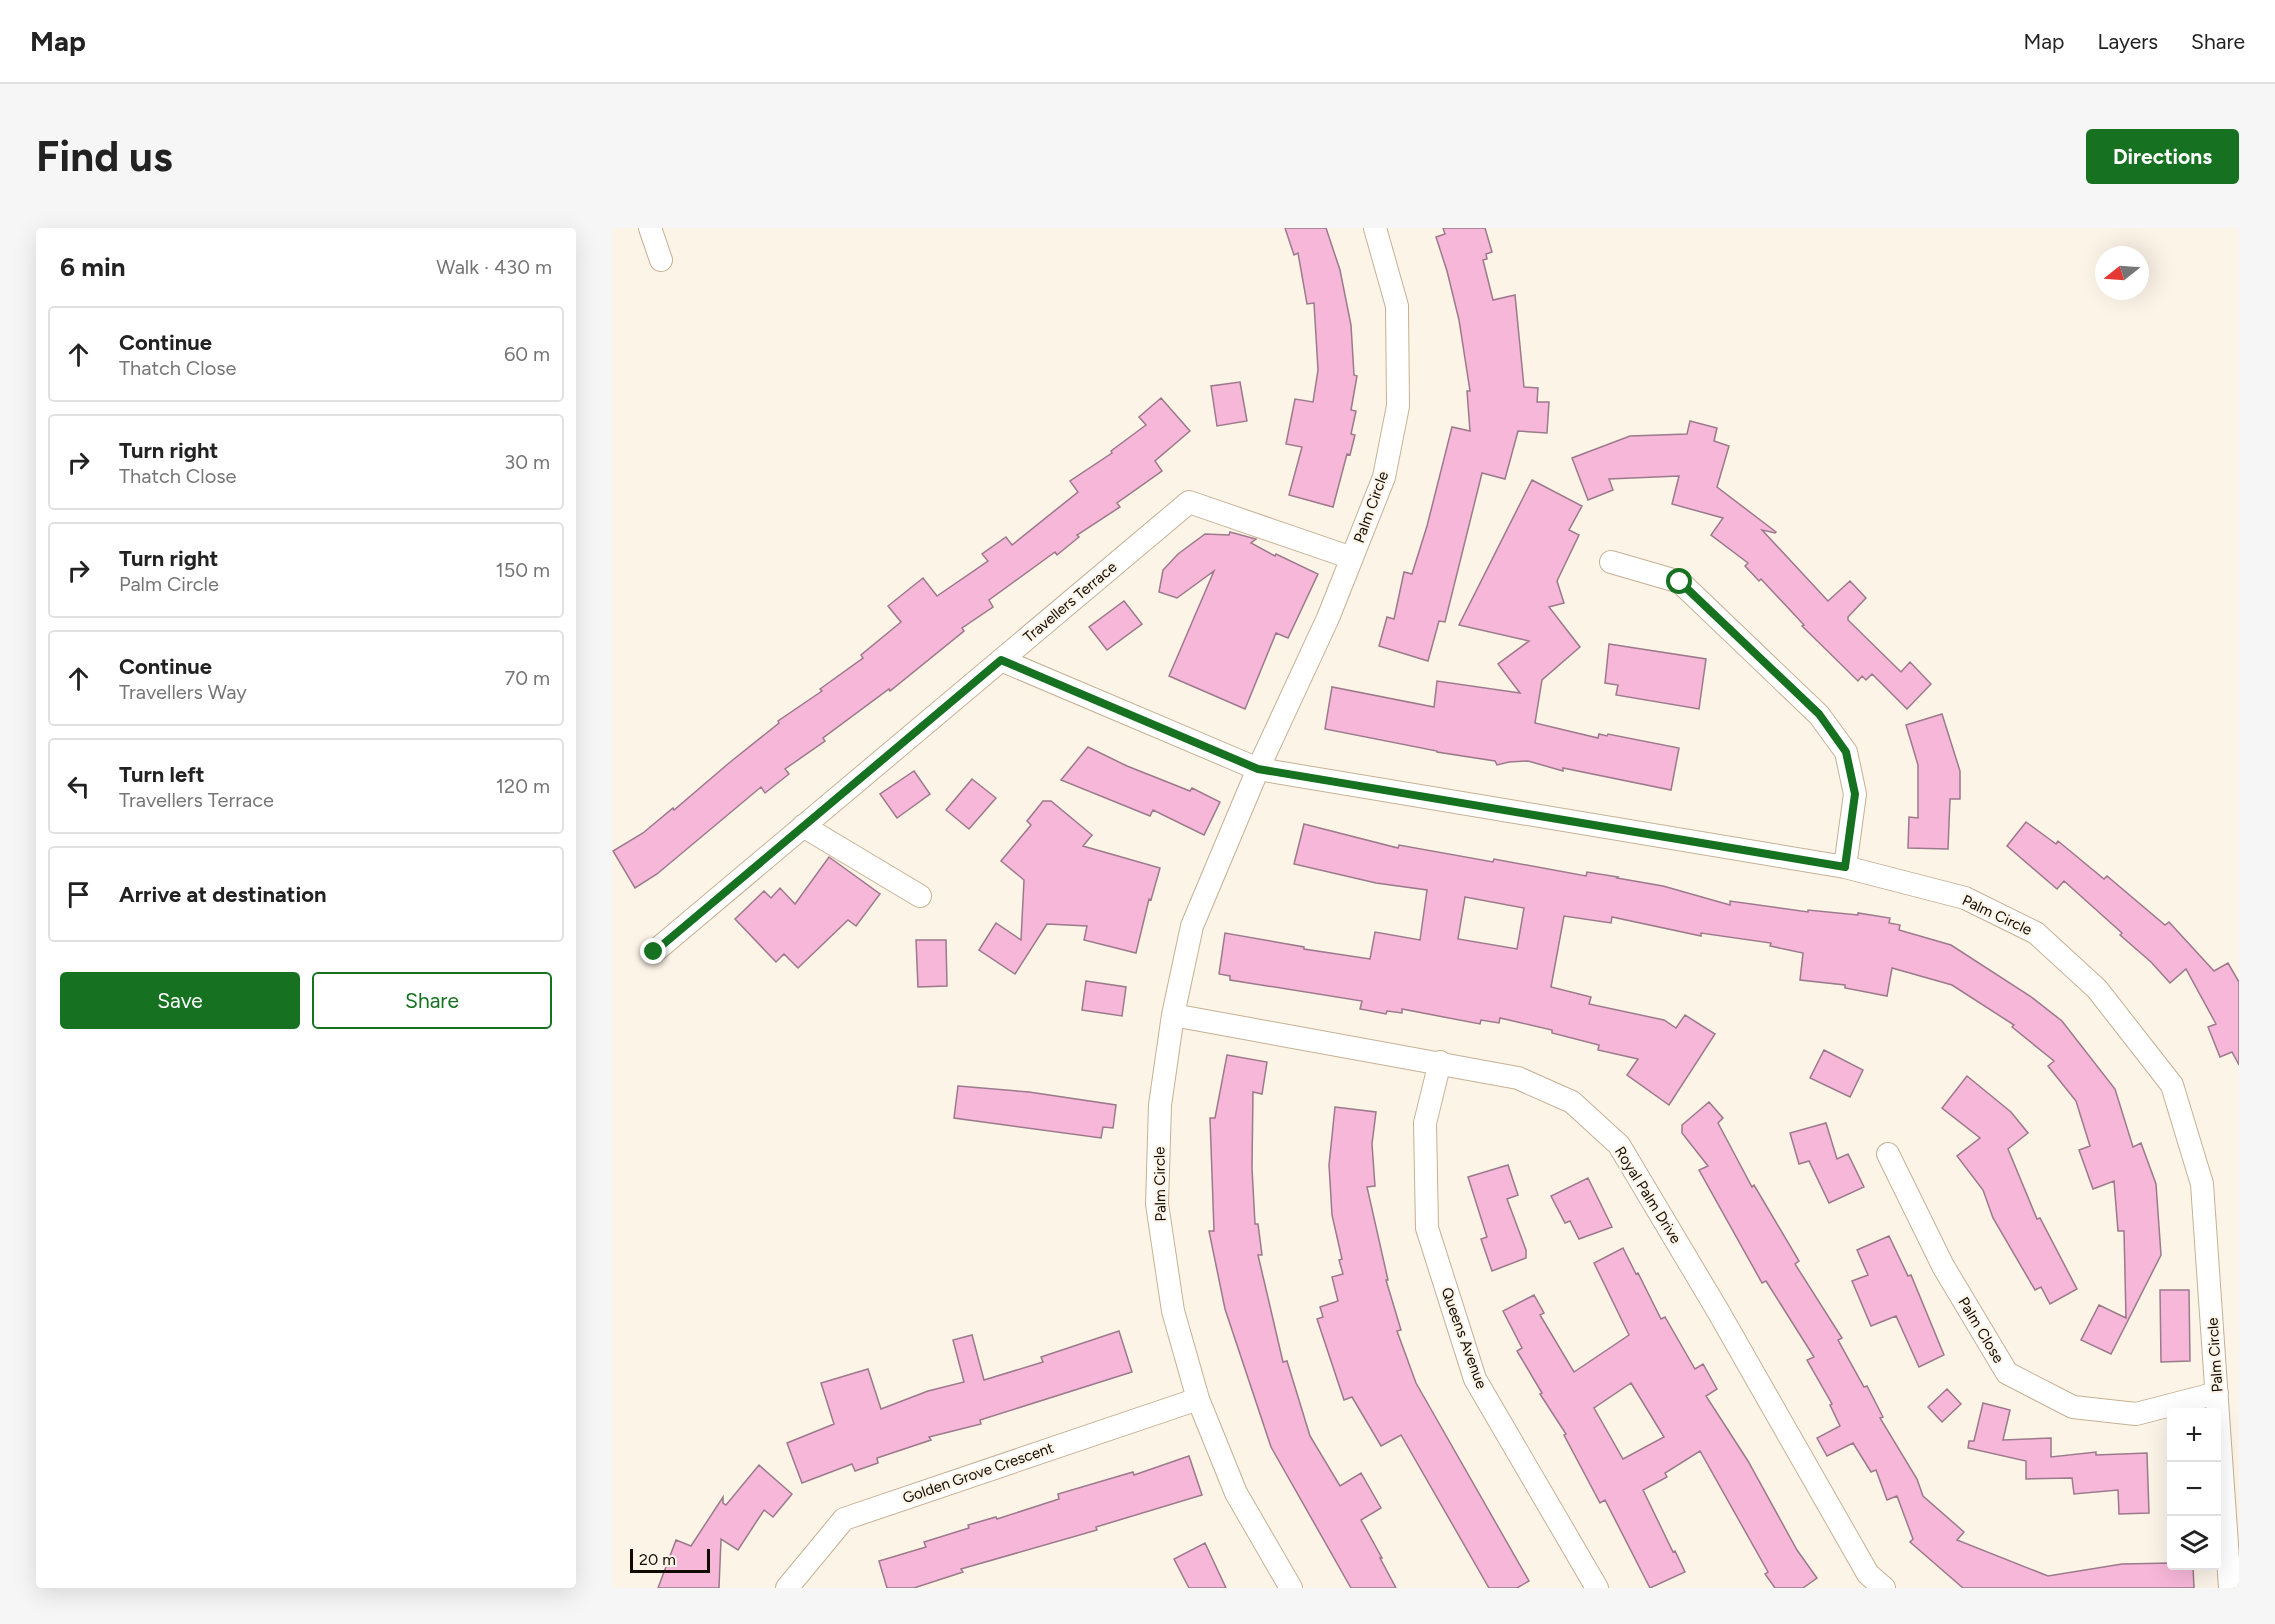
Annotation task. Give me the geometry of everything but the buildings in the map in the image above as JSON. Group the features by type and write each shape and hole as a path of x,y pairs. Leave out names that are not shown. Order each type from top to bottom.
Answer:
{"street":[{"path":"650,228 661,260"},
{"name":"Palm Circle","path":"1291,1588 1236,1493 1198,1399 1173,1311 1157,1204 1160,1105 1173,1016 1192,926 1258,769 1328,618 1384,477 1398,406 1397,306 1375,228"},
{"name":"Travellers Terrace","path":"654,952 1189,502 1352,558"},
{"path":"1611,562 1680,582 1819,714 1846,752 1855,794 1845,867"},
{"path":"1001,660 1258,769"},
{"name":"Palm Circle","path":"1258,769 1845,867 1965,898 2036,933 2097,989 2172,1085 2202,1184 2230,1588"},
{"path":"803,826 921,896"},
{"name":"Royal Palm Drive","path":"1173,1016 1440,1062 1518,1078 1572,1102 1619,1145 1718,1311 1868,1574 1884,1588"},
{"name":"Queens Avenue","path":"1440,1062 1425,1123 1427,1228 1475,1379 1597,1588"},
{"name":"Palm Close","path":"1888,1154 1944,1266 2007,1374 2073,1407 2136,1414 2217,1393"},
{"name":"Golden Grove Crescent","path":"787,1588 844,1519 1198,1399"}],"route":[{"path":"654,952 1001,660 1258,769 1845,867 1855,794 1846,752 1819,714 1680,582"}]}
